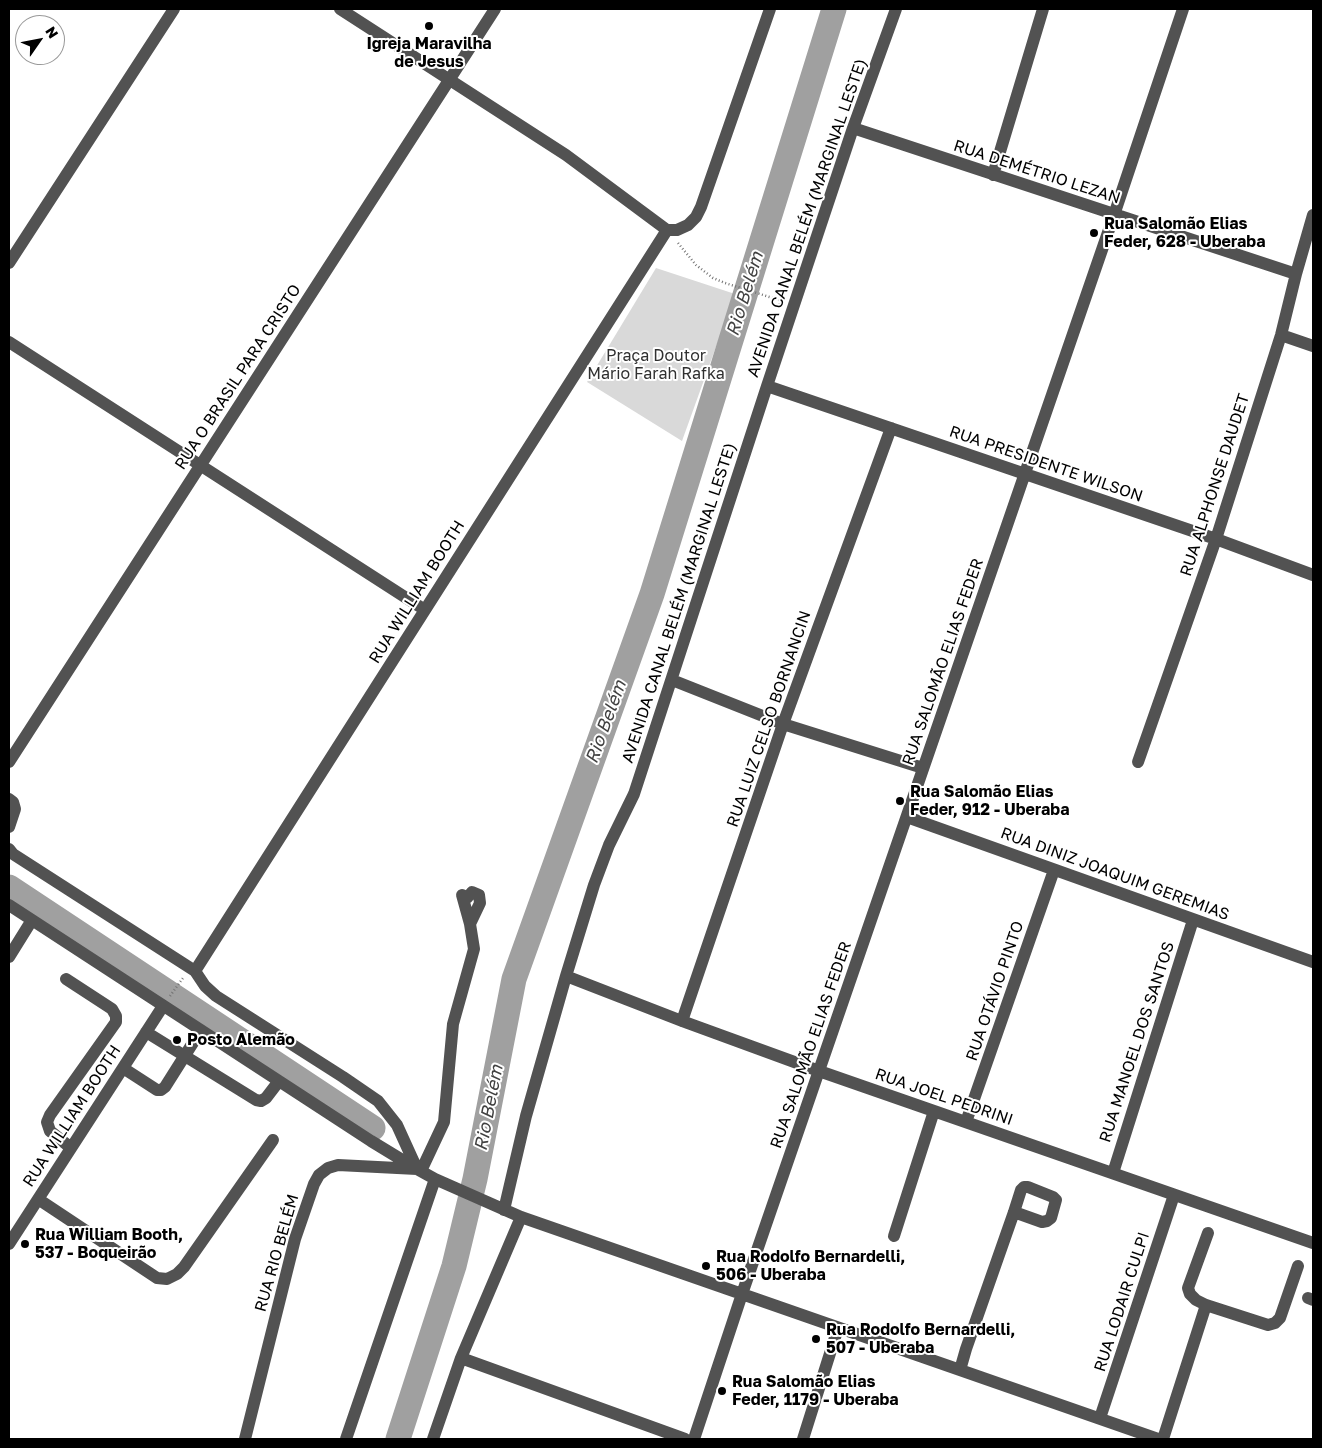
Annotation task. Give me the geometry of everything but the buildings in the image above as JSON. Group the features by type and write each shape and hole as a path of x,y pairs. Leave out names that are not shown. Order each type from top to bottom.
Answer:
{"street":[{"path":"9,263 174,9"},
{"path":"340,9 566,155 667,230 678,230 688,225 696,217 701,207 770,9"},
{"name":"RUA O BRASIL PARA CRISTO","path":"9,762 495,9"},
{"name":"AVENIDA CANAL BELÉM (MARGINAL LESTE)","path":"504,1210 526,1116 594,885 634,794 853,128 896,9"},
{"path":"993,175 1044,9"},
{"name":"RUA SALOMÃO ELIAS FEDER","path":"694,1439 742,1294 1184,9"},
{"name":"RUA DEMÉTRIO LEZAN","path":"853,128 1296,274"},
{"name":"RUA ALPHONSE DAUDET","path":"1138,762 1216,540 1281,335 1313,215"},
{"name":"RUA WILLIAM BOOTH","path":"195,971 667,230"},
{"path":"1281,335 1313,346"},
{"path":"9,342 425,610"},
{"name":"RUA PRESIDENTE WILSON","path":"767,386 1313,575"},
{"name":"RUA LUIZ CELSO BORNANCIN","path":"682,1021 783,724 891,428"},
{"path":"672,680 783,724 923,768"},
{"path":"9,799 13,802 14,809 9,827"},
{"name":"RUA DINIZ JOAQUIM GEREMIAS","path":"907,817 1313,962"},
{"path":"9,849 13,854 195,971 205,986 216,996 343,1076 378,1101 397,1125 419,1170"},
{"name":"RUA OTÁVIO PINTO","path":"966,1122 1054,870"},
{"path":"9,905 165,1004 279,1081 435,1179 521,1217 1100,1418 1144,1437 1158,1439"},
{"path":"9,957 32,920"},
{"name":"RUA MANOEL DOS SANTOS","path":"1113,1173 1193,920"},
{"path":"419,1170 444,1122 453,1024 474,949 470,924"},
{"name":"RUA JOEL PEDRINI","path":"566,976 819,1071 1313,1243"},
{"path":"66,979 112,1010 116,1016 116,1022 50,1115 47,1122 50,1131 71,1148"},
{"name":"RUA WILLIAM BOOTH","path":"9,1244 165,1004"},
{"path":"123,1068 157,1090 161,1090 165,1087 201,1030"},
{"path":"146,1032 256,1100 261,1101 266,1098 279,1081"},
{"path":"894,1236 934,1111"},
{"path":"38,1199 157,1278 167,1279 177,1274 184,1267 273,1140"},
{"name":"RUA RIO BELÉM","path":"245,1439 295,1239 314,1184 319,1175 328,1168 338,1165 419,1170"},
{"path":"346,1439 435,1179"},
{"name":"RUA LODAIR CULPI","path":"1100,1418 1174,1195"},
{"path":"960,1370 1014,1212"},
{"path":"433,1439 461,1358 521,1217"},
{"path":"1208,1233 1188,1288 1190,1294 1196,1300 1206,1305 1268,1325 1275,1323 1280,1318 1298,1266"},
{"path":"1163,1439 1206,1305"},
{"path":"803,1439 838,1328"},
{"path":"461,1358 685,1439"}],"path":[{"path":"667,230 696,265 705,272 725,283 779,300"},
{"path":"165,1004 181,979"}],"green space":[{"name":"Praça Doutor Mário Farah Rafka","path":"656,268 735,294 682,441 587,382"}],"waterway":[{"name":"Rio Belém","path":"398,1439 454,1266 475,1179 514,979 652,594 834,9"},
{"path":"9,887 373,1128"}],"place":[{"name":"Igreja Maravilha de Jesus","path":"429,26"},
{"name":"Rua Salomão Elias Feder, 628 - Uberaba","path":"1094,233"},
{"name":"Rua Salomão Elias Feder, 912 - Uberaba","path":"900,801"},
{"name":"Posto Alemão","path":"177,1040"},
{"name":"Rua William Booth, 537 - Boqueirão","path":"25,1244"},
{"name":"Rua Rodolfo Bernardelli, 506 - Uberaba","path":"706,1266"},
{"name":"Rua Rodolfo Bernardelli, 507 - Uberaba","path":"816,1339"},
{"name":"Rua Salomão Elias Feder, 1179 - Uberaba","path":"722,1391"}]}
